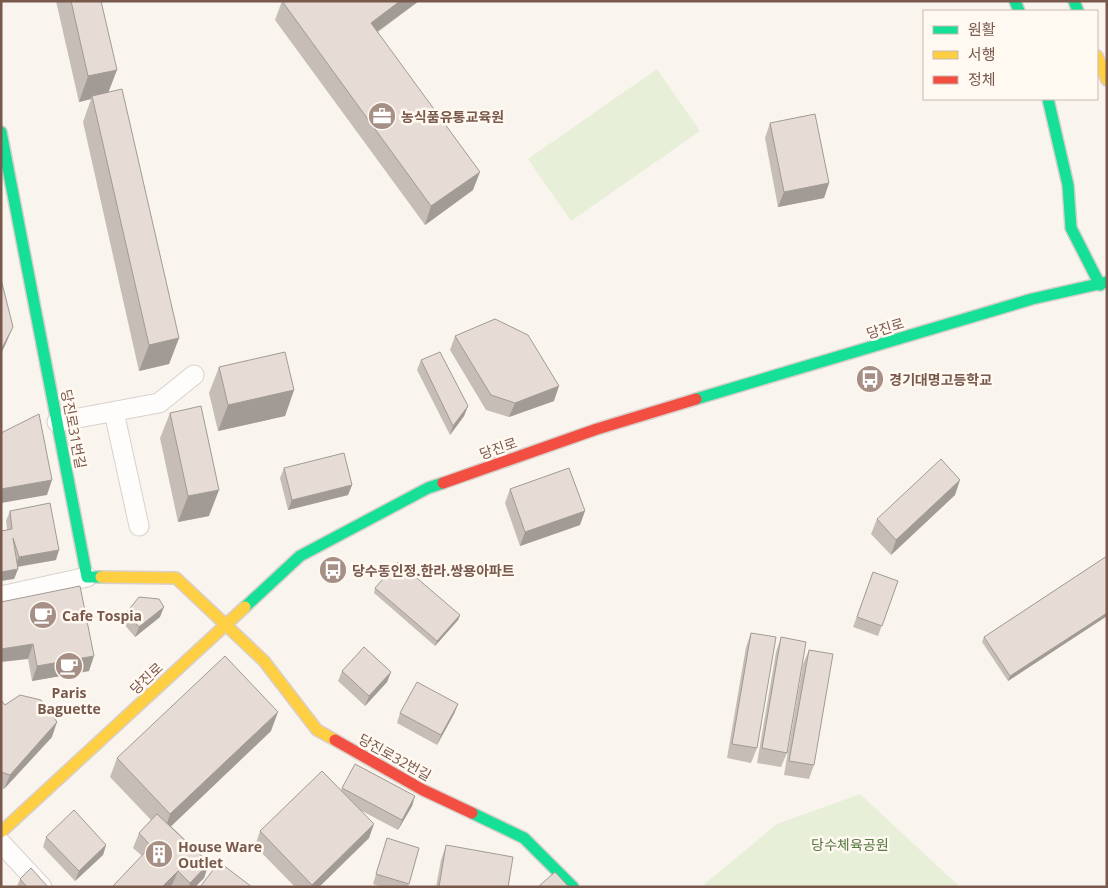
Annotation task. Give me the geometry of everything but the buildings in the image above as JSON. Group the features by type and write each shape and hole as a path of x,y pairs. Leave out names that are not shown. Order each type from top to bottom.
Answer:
{"main road":[{"path":"1098,58 1107,80"},
{"path":"1048,100 1068,185 1071,228 1104,287"},
{"name":"당진로31번길","path":"1,132 5,167 87,577"},
{"name":"당진로","path":"1,832 300,556 428,488 597,429 1032,300 1104,287"},
{"path":"87,577 176,578 225,626"},
{"name":"당진로32번길","path":"225,626 264,661 316,730 423,790 524,838 573,887"}],"street":[{"path":"57,422 159,403 194,375"},
{"path":"114,412 139,526"},
{"path":"1,596 87,577"},
{"path":"1,843 42,887"}],"green space":[{"path":"657,69 700,131 571,221 528,159"},
{"name":"당수체육공원","path":"860,794 960,887 701,887 777,824"}],"traffic: fast":[{"path":"1015,1 1019,10"},
{"path":"1074,1 1078,10"},
{"path":"1048,100 1068,185 1071,228 1100,285"},
{"path":"1,132 87,577 101,577"},
{"path":"696,399 1032,299 1107,282"},
{"path":"245,607 300,556 428,488 443,483"},
{"path":"472,813 524,838 573,887"}],"traffic: slow":[{"path":"1098,58 1107,80"},
{"path":"101,577 176,578 264,661 317,730 335,740"},
{"path":"1,832 245,607"}],"traffic: jam":[{"path":"443,483 597,429 696,399"},
{"path":"335,740 423,790 472,813"}],"place":[{"name":"농식품유통교육원","path":"382,116"},
{"name":"경기대명고등학교","path":"870,379"},
{"name":"당수동인정.한라.쌍용아파트","path":"333,570"},
{"name":"Cafe Tospia","path":"43,615"},
{"name":"Paris Baguette","path":"69,666"},
{"name":"House Ware Outlet","path":"159,854"}]}
